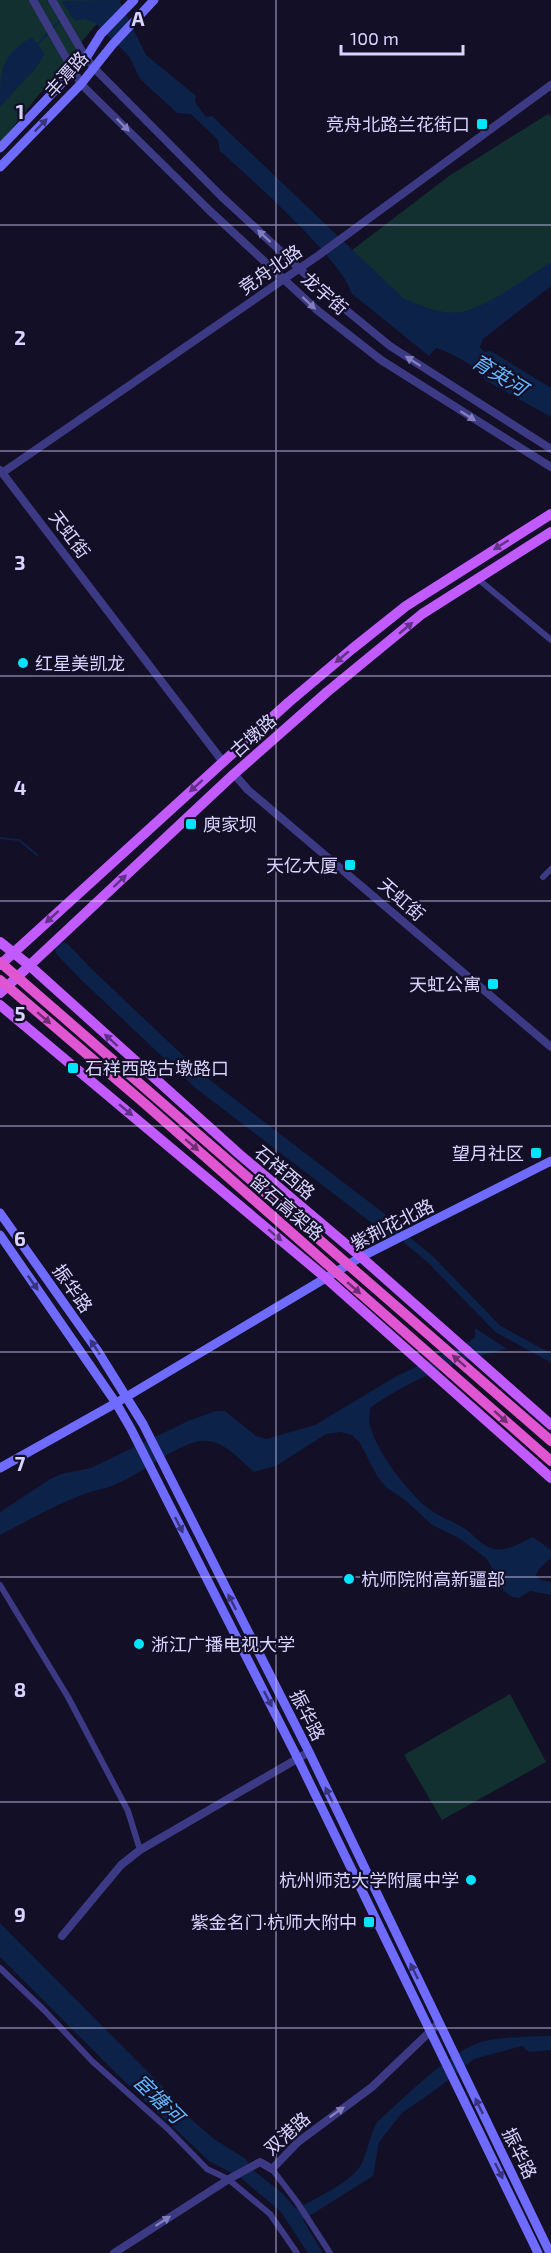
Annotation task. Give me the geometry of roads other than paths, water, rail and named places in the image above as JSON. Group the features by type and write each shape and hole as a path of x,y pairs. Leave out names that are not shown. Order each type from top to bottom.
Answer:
{"highway":[{"name":"留石高架路","path":"0,963 551,1441"},
{"name":"留石高架路","path":"0,980 153,1110 551,1461"}],"main road":[{"name":"丰潭路","path":"0,148 86,58 101,34 134,0"},
{"name":"丰潭路","path":"0,167 95,69 113,44 154,0"},
{"name":"古墩路","path":"0,963 289,702 406,606 551,514"},
{"name":"古墩路","path":"0,993 234,774 327,692 422,614 551,532"},
{"name":"石祥西路","path":"0,942 30,966 239,1154 361,1257 551,1425"},
{"path":"0,1005 326,1278 551,1478"},
{"name":"紫荆花北路","path":"0,1468 116,1403 361,1257 551,1161"},
{"name":"振华路","path":"0,1213 97,1350 143,1424 309,1752 453,2052 460,2078 538,2253"},
{"name":"振华路","path":"0,1234 131,1428 298,1759 444,2058 460,2078 550,2253"}],"street":[{"name":"龙宇街","path":"33,0 81,84 210,211 317,310 381,360 551,467"},
{"name":"龙宇街","path":"53,2 95,69 221,196 329,296 390,346 551,449"},
{"name":"竞舟北路","path":"1,471 319,255 551,85"},
{"name":"天虹街","path":"1,471 223,762"},
{"path":"478,579 551,640"},
{"name":"天虹街","path":"234,774 248,790 551,1047"},
{"path":"543,877 551,869"},
{"path":"0,1585 68,1697 128,1811 140,1850"},
{"path":"62,1936 122,1864 140,1850 309,1752"},
{"path":"0,1968 92,2061 168,2128 207,2169 229,2179 270,2214 297,2253"},
{"name":"双港路","path":"114,2253 229,2179 260,2162 272,2169 298,2142 372,2087 439,2023"},
{"path":"272,2169 297,2202 330,2253"}],"water":[{"name":"育英河","path":"119,0 146,55 196,96 195,102 206,117 212,116 403,298 439,311 454,313 471,310 551,262 551,286 483,339 480,347 484,352 491,351 551,388 551,417 485,380 471,365 456,356 436,348 429,356 351,293 345,280 314,241 220,151 218,140 191,114 177,113 140,79 129,56 94,22 84,19 75,21 61,1"},
{"path":"32,37 45,54 36,68 0,107 0,84 4,66 14,51"},
{"path":"475,1328 507,1349 472,1358 401,1389 370,1408 369,1424 379,1448 392,1469 429,1509 464,1528 490,1548 499,1550 509,1548 533,1537 551,1550 551,1558 536,1575 541,1580 551,1582 551,1595 530,1591 519,1598 512,1597 504,1591 487,1559 459,1538 432,1525 405,1500 386,1487 377,1476 360,1443 352,1435 341,1432 326,1434 276,1466 254,1472 223,1446 208,1441 191,1443 124,1481 65,1502 0,1535 0,1512 61,1474 91,1468 188,1421 216,1411 225,1411 256,1436 266,1439 315,1425 395,1377 470,1341 475,1337"},
{"name":"宦塘河","path":"0,1923 163,2087 191,2119 214,2139 246,2159 253,2170 283,2194 296,2209 350,2177 362,2163 377,2122 458,2053 485,2041 518,2037 551,2036 551,2050 529,2052 522,2046 474,2059 402,2113 379,2142 373,2176 303,2220 323,2253 308,2253 281,2212 241,2178 209,2161 120,2077 0,1957"}],"waterway":[{"path":"53,28 61,19"},
{"path":"36,46 49,32"},
{"path":"0,838 19,840 37,855"},
{"path":"63,950 200,1082 396,1232"},
{"path":"408,1241 430,1259 498,1329 551,1358"}],"place":[{"name":"竞舟北路兰花街口","path":"482,124"},
{"name":"红星美凯龙","path":"23,663"},
{"name":"庾家坝","path":"191,824"},
{"name":"天亿大厦","path":"350,865"},
{"name":"天虹公寓","path":"493,984"},
{"name":"石祥西路古墩路口","path":"73,1068"},
{"name":"望月社区","path":"536,1153"},
{"name":"杭师院附高新疆部","path":"349,1579"},
{"name":"浙江广播电视大学","path":"139,1644"},
{"name":"杭州师范大学附属中学","path":"471,1880"},
{"name":"紫金名门·杭师大附中","path":"369,1922"}]}
